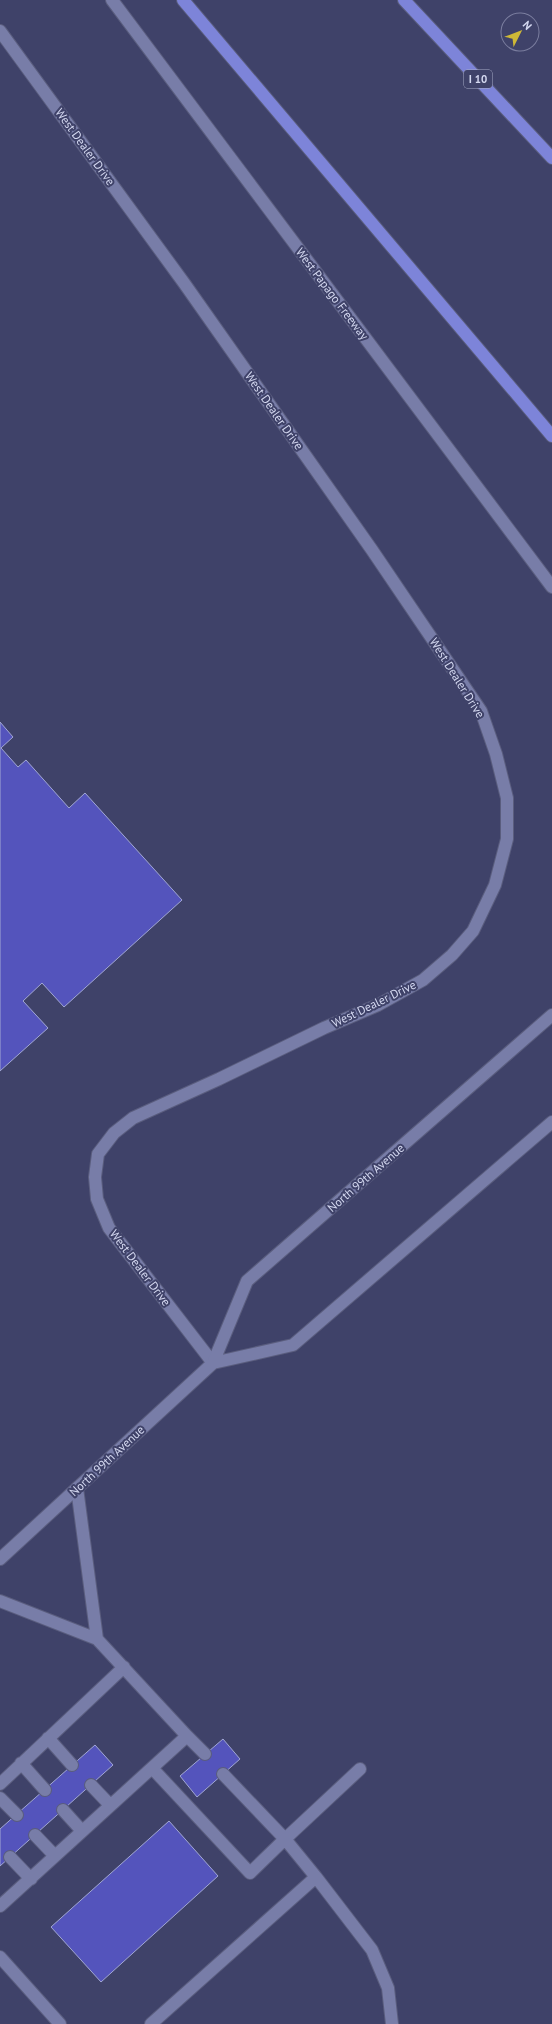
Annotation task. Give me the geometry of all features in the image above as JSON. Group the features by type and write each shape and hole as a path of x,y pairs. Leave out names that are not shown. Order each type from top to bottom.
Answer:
{"highway":[{"path":"184,0 552,436"},
{"name":"I 10","path":"404,0 552,158"}],"main road":[{"name":"West Papago Freeway","path":"112,0 552,587"},
{"name":"West Dealer Drive","path":"0,31 184,283 372,550 481,711 496,754 507,798 507,839 495,885 473,931 452,955 423,980 378,1005 324,1028 219,1079 133,1118 114,1133 98,1154 95,1177 97,1199 109,1228 213,1363"},
{"name":"North 99th Avenue","path":"0,1559 213,1363 247,1281 552,1015"},
{"name":"North 99th Avenue","path":"213,1363 293,1345 552,1122"},
{"path":"77,1488 97,1639"},
{"path":"0,1601 97,1639 205,1754"},
{"path":"0,1784 124,1667"},
{"path":"2,1900 30,1879 187,1736"},
{"path":"48,1738 72,1765"},
{"path":"22,1763 45,1790"},
{"path":"152,1768 250,1873 360,1769"},
{"path":"223,1774 285,1839 372,1950 388,1988 392,2024"},
{"path":"91,1785 110,1805"},
{"path":"0,1798 16,1815"},
{"path":"63,1810 82,1831"},
{"path":"35,1835 55,1856"},
{"path":"10,1857 30,1879"},
{"path":"151,2024 316,1878"},
{"path":"0,1957 60,2024"}],"building":[{"path":"0,722 13,737 1,748 18,767 26,760 69,808 85,793 182,900 64,1007 42,983 23,1001 48,1028 0,1071"},
{"path":"223,1739 240,1759 197,1797 180,1776"},
{"path":"95,1745 113,1765 0,1866 0,1829"},
{"path":"169,1821 218,1876 101,1982 51,1927"}]}
